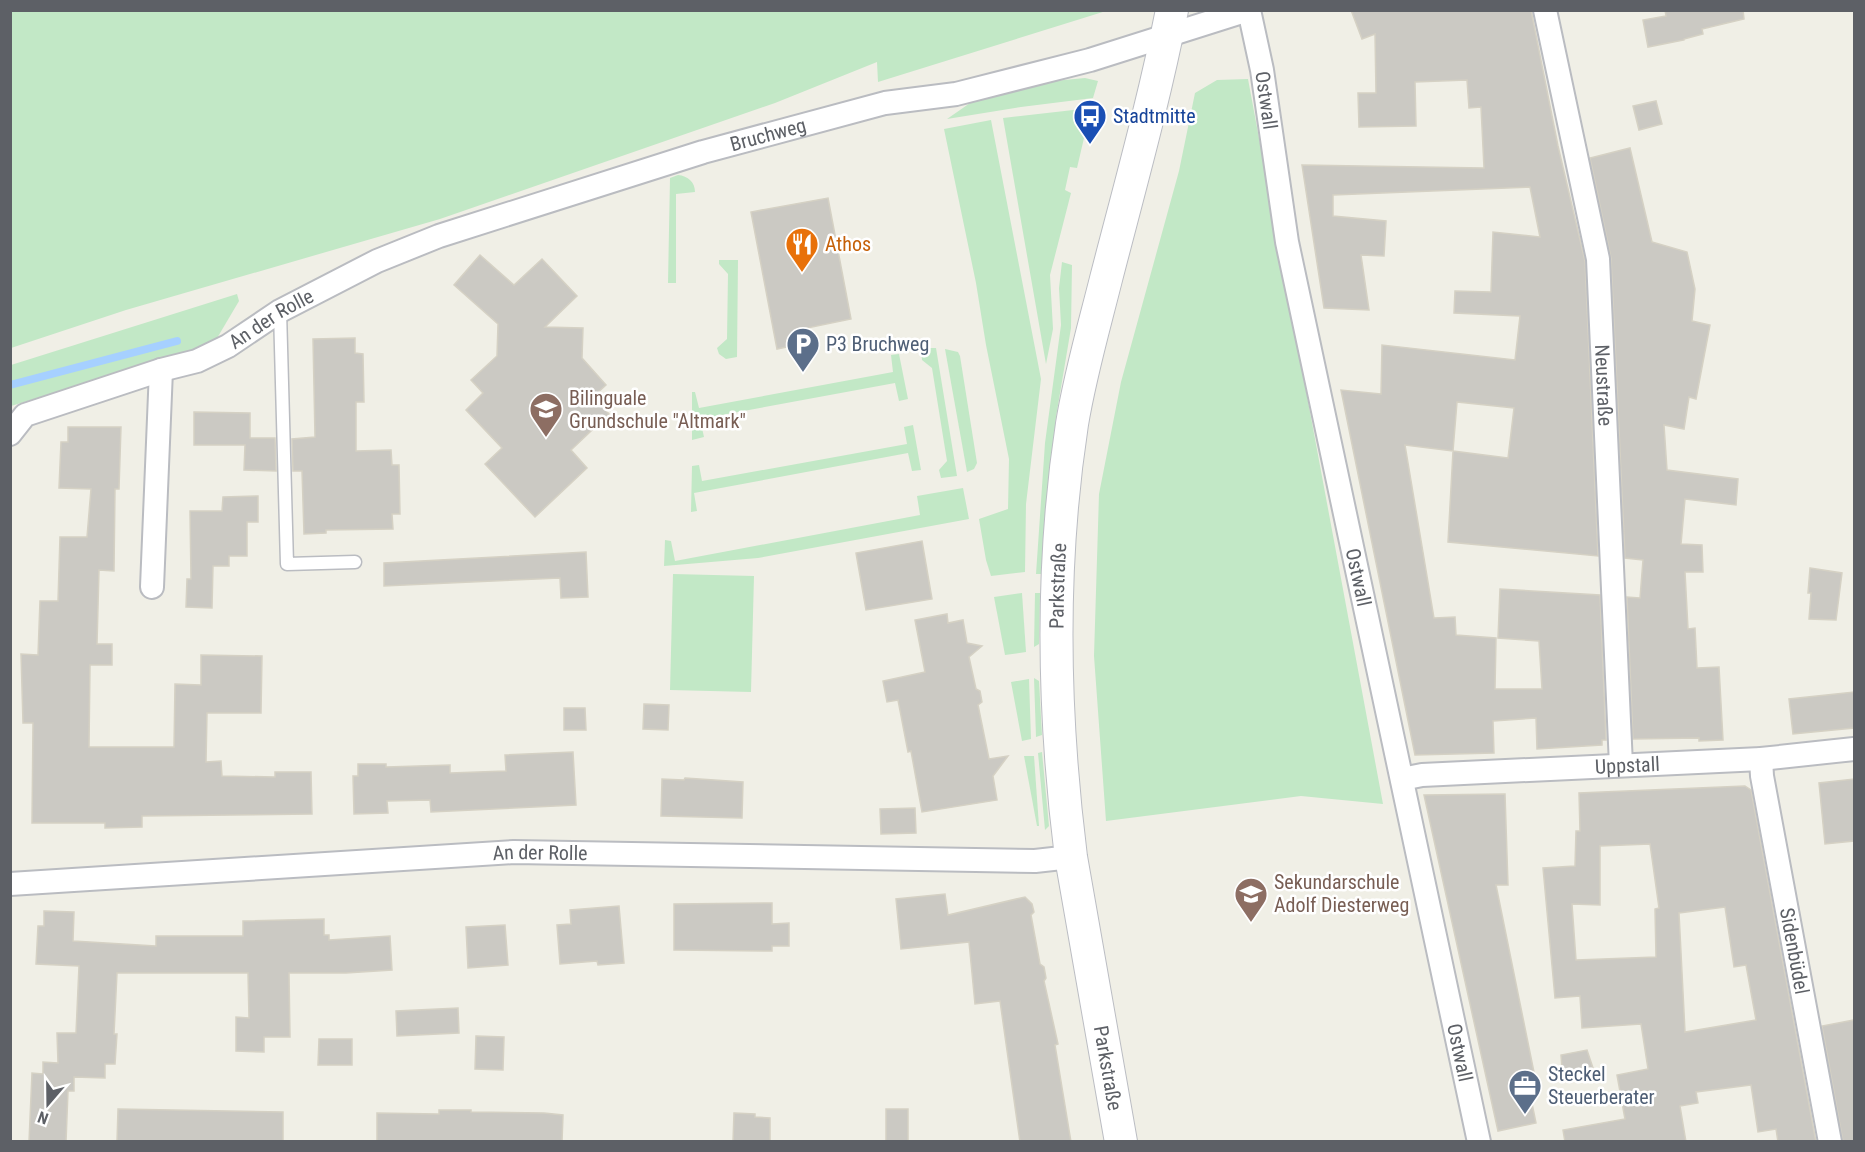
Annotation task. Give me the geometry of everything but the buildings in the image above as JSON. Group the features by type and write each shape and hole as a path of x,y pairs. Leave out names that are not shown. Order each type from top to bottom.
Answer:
{"main road":[{"name":"Parkstraße","path":"1121,1142 1071,857 1060,742 1057,601 1065,476 1081,375 1169,24"}],"street":[{"name":"Bruchweg","path":"377,261 439,236 703,152 885,103 956,94 1121,52 1169,24 1248,10"},
{"name":"Ostwall","path":"1248,10 1263,70 1287,242 1479,1142"},
{"name":"Neustraße","path":"1545,10 1598,259 1622,765"},
{"name":"An der Rolle","path":"10,434 25,415 196,360 228,346 280,311 377,261"},
{"path":"152,587 161,370"},
{"name":"Uppstall","path":"1402,779 1422,775 1761,759 1854,749"},
{"name":"Sidenbüdel","path":"1761,759 1766,799 1830,1142"},
{"name":"An der Rolle","path":"10,884 514,852 1035,861 1071,857"}],"lane":[{"path":"280,311 287,564 355,562"}],"green space":[{"path":"10,11 1106,11 878,82 877,62 775,103 440,219 126,310 11,348"},
{"path":"1085,78 1098,81 1093,98 947,119 973,101 1054,81"},
{"path":"1248,79 1383,804 1301,796 1106,821 1094,656 1099,494 1121,382 1179,171 1195,93 1217,80"},
{"path":"1091,108 1077,168 1070,167 1065,190 1071,193 1050,275 1053,329 1046,364 1003,118"},
{"path":"991,120 1041,379 1026,504 1025,572 991,576 979,519 1008,509 1009,459 944,129"},
{"path":"678,175 690,180 695,192 676,194 676,283 668,283 670,178"},
{"path":"719,260 738,260 737,357 726,359 719,354 717,348 727,339 728,274 719,264"},
{"path":"1062,262 1072,265 1071,328 1056,417 1041,574 1036,574 1045,443 1061,325 1059,288"},
{"path":"237,294 239,301 213,345 11,406 11,365"},
{"path":"921,348 936,348 957,476 941,478 939,470 947,461 932,368 922,360"},
{"path":"945,349 958,352 960,356 977,463 974,469 967,472"},
{"path":"899,354 908,399 899,401 895,383 700,419 704,437 692,440 692,392 695,392 699,408 893,372 891,355"},
{"path":"913,425 921,470 912,471 908,453 694,493 697,511 691,512 692,466 699,465 702,481 907,444 904,427"},
{"path":"963,488 969,519 758,558 664,566 665,540 671,541 675,561 920,515 917,496"},
{"path":"673,574 754,576 751,692 670,690"},
{"path":"1022,593 1026,652 1005,655 994,597"},
{"path":"1035,593 1040,593 1039,644 1034,647"},
{"path":"1034,678 1039,681 1042,735 1036,737"},
{"path":"1029,679 1031,739 1022,741 1011,682"},
{"path":"1042,752 1049,826 1045,830 1038,753"},
{"path":"1024,756 1034,756 1039,826 1037,826"}],"waterway":[{"path":"10,385 177,341"}],"place":[{"name":"Stadtmitte","path":"1090,145"},
{"name":"Athos","path":"802,273"},
{"name":"P3 Bruchweg","path":"803,373"},
{"name":"Bilinguale Grundschule \"Altmark\"","path":"546,438"},
{"name":"Sekundarschule Adolf Diesterweg","path":"1251,923"},
{"name":"Steckel Steuerberater","path":"1525,1115"}]}
